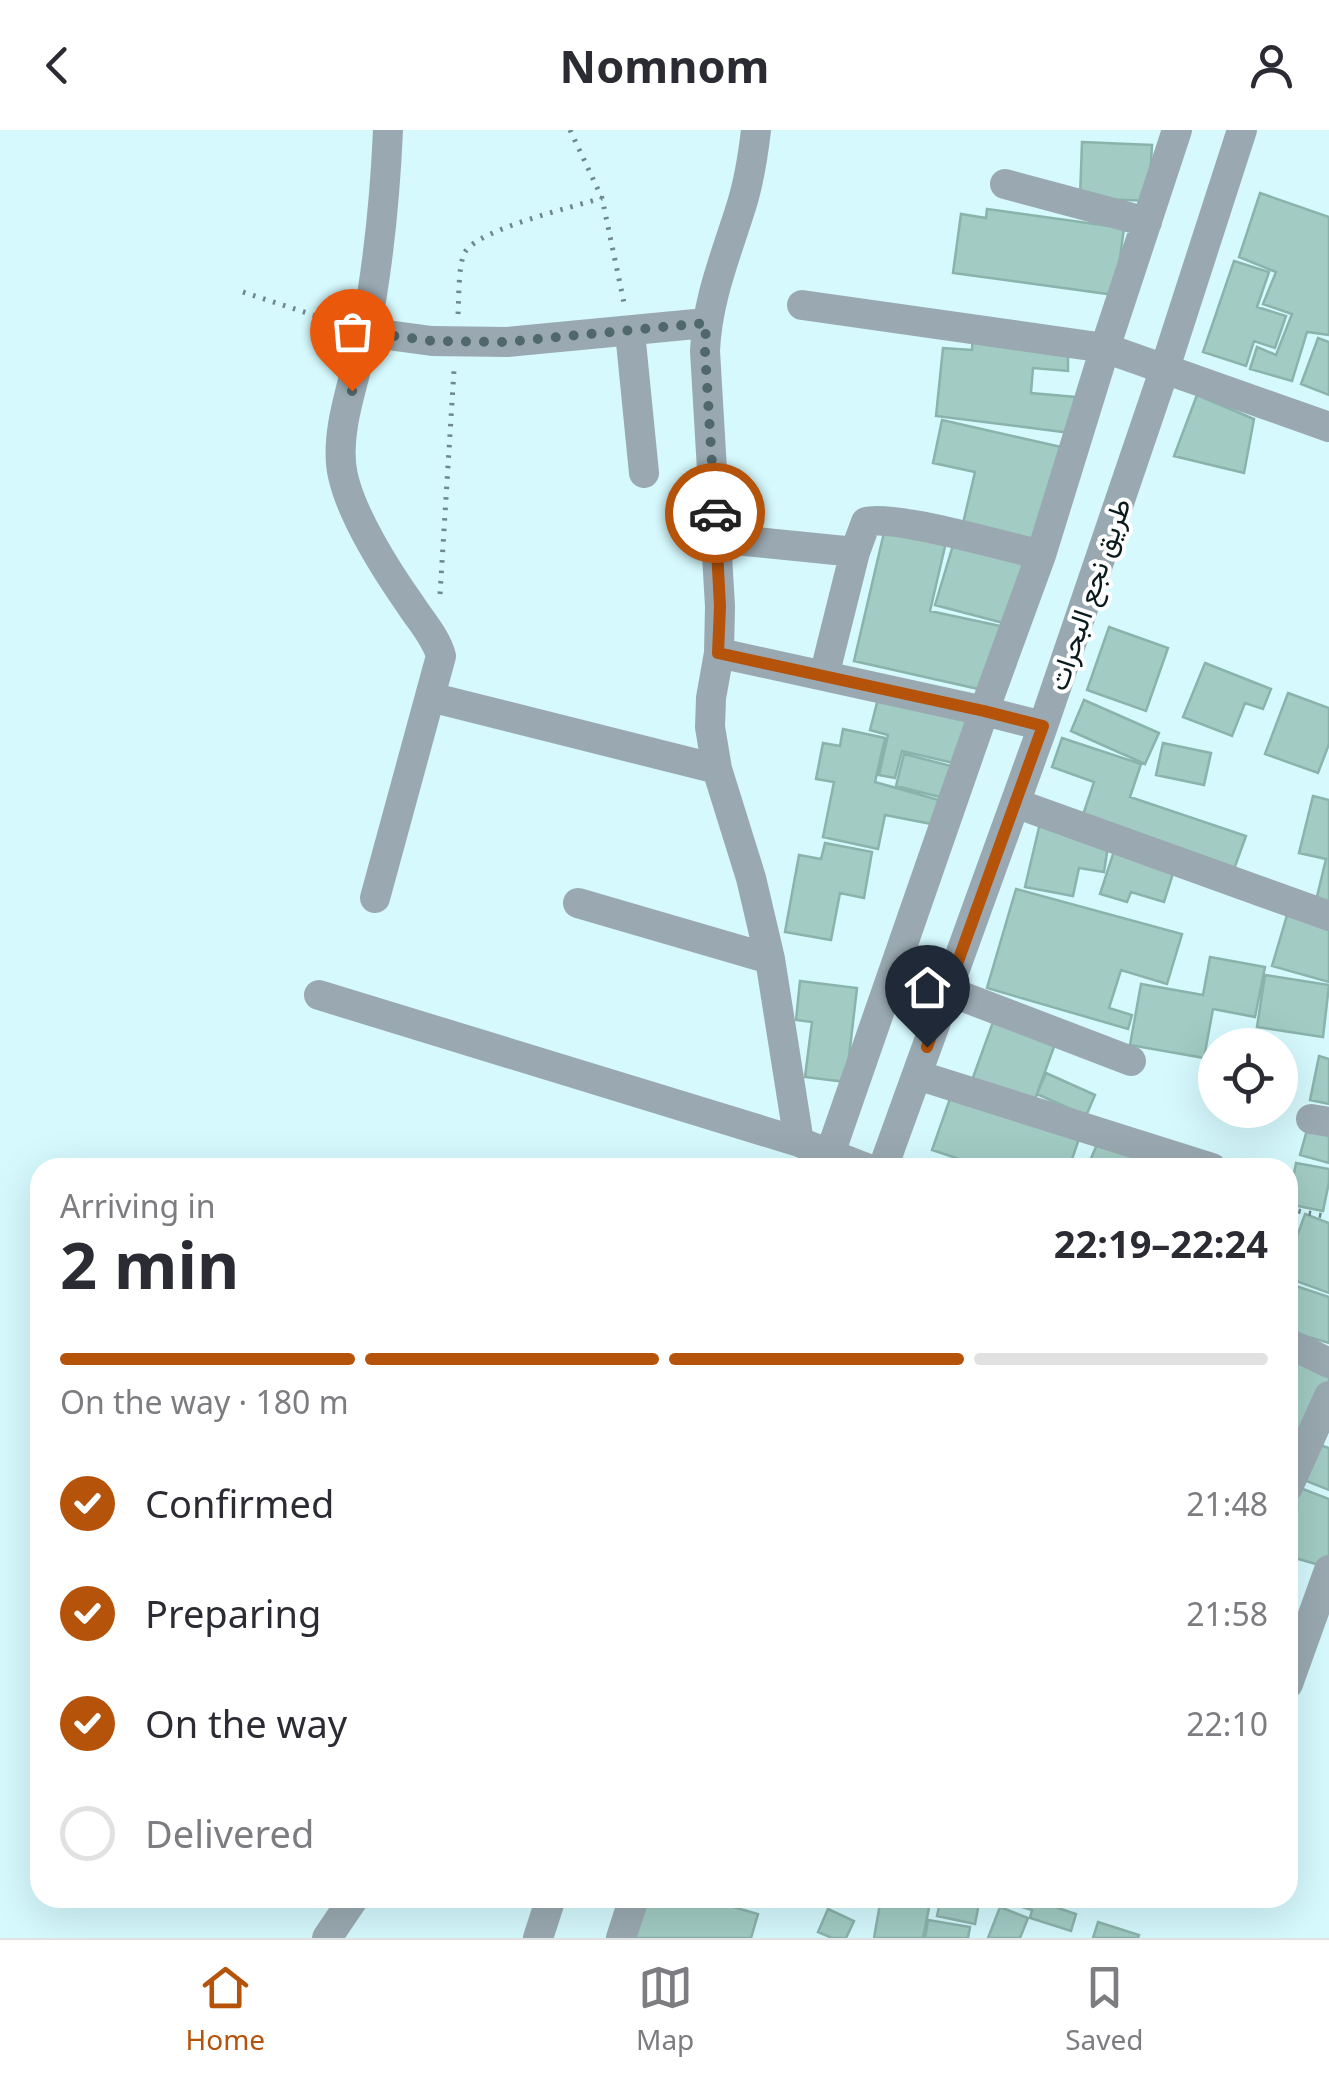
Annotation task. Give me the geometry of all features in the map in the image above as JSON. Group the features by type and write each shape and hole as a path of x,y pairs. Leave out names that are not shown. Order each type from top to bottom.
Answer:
{"street":[{"path":"376,898 441,662 440,650 401,592 353,506 340,452 365,332 388,130"},
{"path":"756,130 748,181 706,323 720,606 710,727 717,770 751,878 770,959 799,1142"},
{"name":"طريق نجع البحرات","path":"829,1158 1041,556 1177,130"},
{"name":"طريق نجع البحرات","path":"887,1158 1043,726 1166,368 1242,130"},
{"path":"1005,184 1147,222"},
{"path":"802,305 1105,348 1329,427"},
{"path":"365,332 456,342 528,341 706,323"},
{"path":"630,332 644,473"},
{"path":"824,676 866,522 879,520 942,532 1041,556"},
{"path":"716,538 855,552"},
{"path":"718,653 1043,726"},
{"path":"430,698 717,770"},
{"path":"1016,804 1329,916"},
{"path":"578,903 770,959"},
{"path":"948,991 1130,1061"},
{"path":"320,995 799,1142 823,1158"},
{"path":"917,1076 1180,1158"},
{"path":"1298,1348 1329,1363"},
{"path":"1298,1465 1329,1396"},
{"path":"1298,1656 1329,1570"},
{"path":"326,1938 347,1908"},
{"path":"538,1938 548,1908"},
{"path":"621,1938 631,1908"}],"path":[{"path":"570,130 602,198 630,332"},
{"path":"436,643 462,258 486,234 602,198"},
{"path":"243,292 365,332"},
{"path":"1298,1211 1329,1217"}],"building":[{"path":"1082,142 1152,145 1149,201 1080,198"},
{"path":"1260,193 1329,217 1329,335 1307,332 1292,381 1250,369 1257,347 1276,355 1292,314 1263,304 1276,272 1239,257"},
{"path":"987,209 1124,228 1115,295 953,273 961,214 986,218"},
{"path":"1234,261 1269,272 1257,307 1286,316 1275,348 1254,341 1246,366 1203,352"},
{"path":"973,334 1068,348 1068,371 1033,368 1031,393 1075,397 1071,433 936,416 943,348 972,350"},
{"path":"1318,338 1329,342 1329,395 1301,384"},
{"path":"1197,395 1254,419 1244,473 1174,456"},
{"path":"942,420 1061,447 1039,549 961,532 975,472 933,463"},
{"path":"886,524 947,538 930,611 1005,627 987,691 854,661"},
{"path":"954,542 1033,560 1011,625 935,605"},
{"path":"1109,627 1168,648 1146,711 1087,690"},
{"path":"1205,663 1271,689 1263,709 1245,703 1232,736 1183,717"},
{"path":"1288,693 1329,708 1329,744 1318,773 1265,754"},
{"path":"879,695 973,715 962,765 902,751 895,778 879,775 888,735 870,730"},
{"path":"1084,700 1159,733 1145,764 1071,731"},
{"path":"843,729 885,738 875,782 946,802 937,825 885,815 878,849 823,837 834,782 816,779 823,743 840,746"},
{"path":"1062,738 1141,764 1130,797 1246,836 1233,872 1081,821 1094,782 1052,767"},
{"path":"1163,743 1211,753 1204,785 1156,775"},
{"path":"904,754 959,768 948,799 896,786"},
{"path":"1313,796 1329,800 1329,909 1315,905 1326,859 1299,853"},
{"path":"1040,823 1108,846 1104,872 1079,868 1073,896 1025,887"},
{"path":"825,843 872,852 864,898 840,893 831,940 785,932 799,855 821,859"},
{"path":"1116,845 1176,864 1164,902 1131,892 1127,902 1100,894"},
{"path":"1016,889 1182,934 1167,984 1121,970 1109,1008 1132,1015 1128,1029 987,988"},
{"path":"1288,912 1329,930 1329,982 1272,966"},
{"path":"1210,957 1265,967 1255,1017 1213,1009 1210,1028 1198,1028 1198,1057 1130,1045 1141,984 1203,995"},
{"path":"1265,975 1329,985 1323,1037 1298,1033 1298,1028 1257,1027"},
{"path":"800,981 857,988 846,1082 805,1077 812,1022 796,1020"},
{"path":"993,1022 1055,1044 1033,1105 971,1083"},
{"path":"1319,1056 1329,1059 1329,1104 1310,1100"},
{"path":"1046,1073 1095,1095 1086,1116 1037,1094"},
{"path":"953,1090 1081,1133 1072,1158 956,1158 932,1150"},
{"path":"1307,1130 1329,1136 1329,1163 1300,1155"},
{"path":"1101,1135 1144,1158 1091,1158"},
{"path":"1298,1163 1329,1169 1323,1211 1298,1206"},
{"path":"1305,1214 1329,1223 1329,1293 1298,1282 1298,1234"},
{"path":"1298,1287 1329,1297 1329,1343 1298,1334"},
{"path":"1298,1358 1329,1372 1329,1387 1308,1435 1298,1430"},
{"path":"1314,1443 1329,1448 1329,1490 1299,1478"},
{"path":"1298,1487 1329,1499 1326,1567 1298,1559"},
{"path":"644,1908 737,1908 758,1914 751,1938 631,1938"},
{"path":"879,1908 929,1908 923,1938 874,1938"},
{"path":"939,1908 978,1908 975,1924 937,1916"},
{"path":"1000,1908 1028,1918 1020,1938 988,1938"},
{"path":"1025,1908 1058,1908 1076,1914 1071,1931 1030,1918 1032,1910"},
{"path":"828,1909 854,1921 846,1938 818,1932"},
{"path":"928,1920 970,1927 968,1938 925,1938"},
{"path":"1098,1922 1139,1935 1138,1938 1093,1938"}],"way so far":[{"path":"352,391 365,332 432,341 506,342 706,323 715,513"}],"route":[{"path":"715,513 720,606 718,653 1043,726 927,1047"}]}
